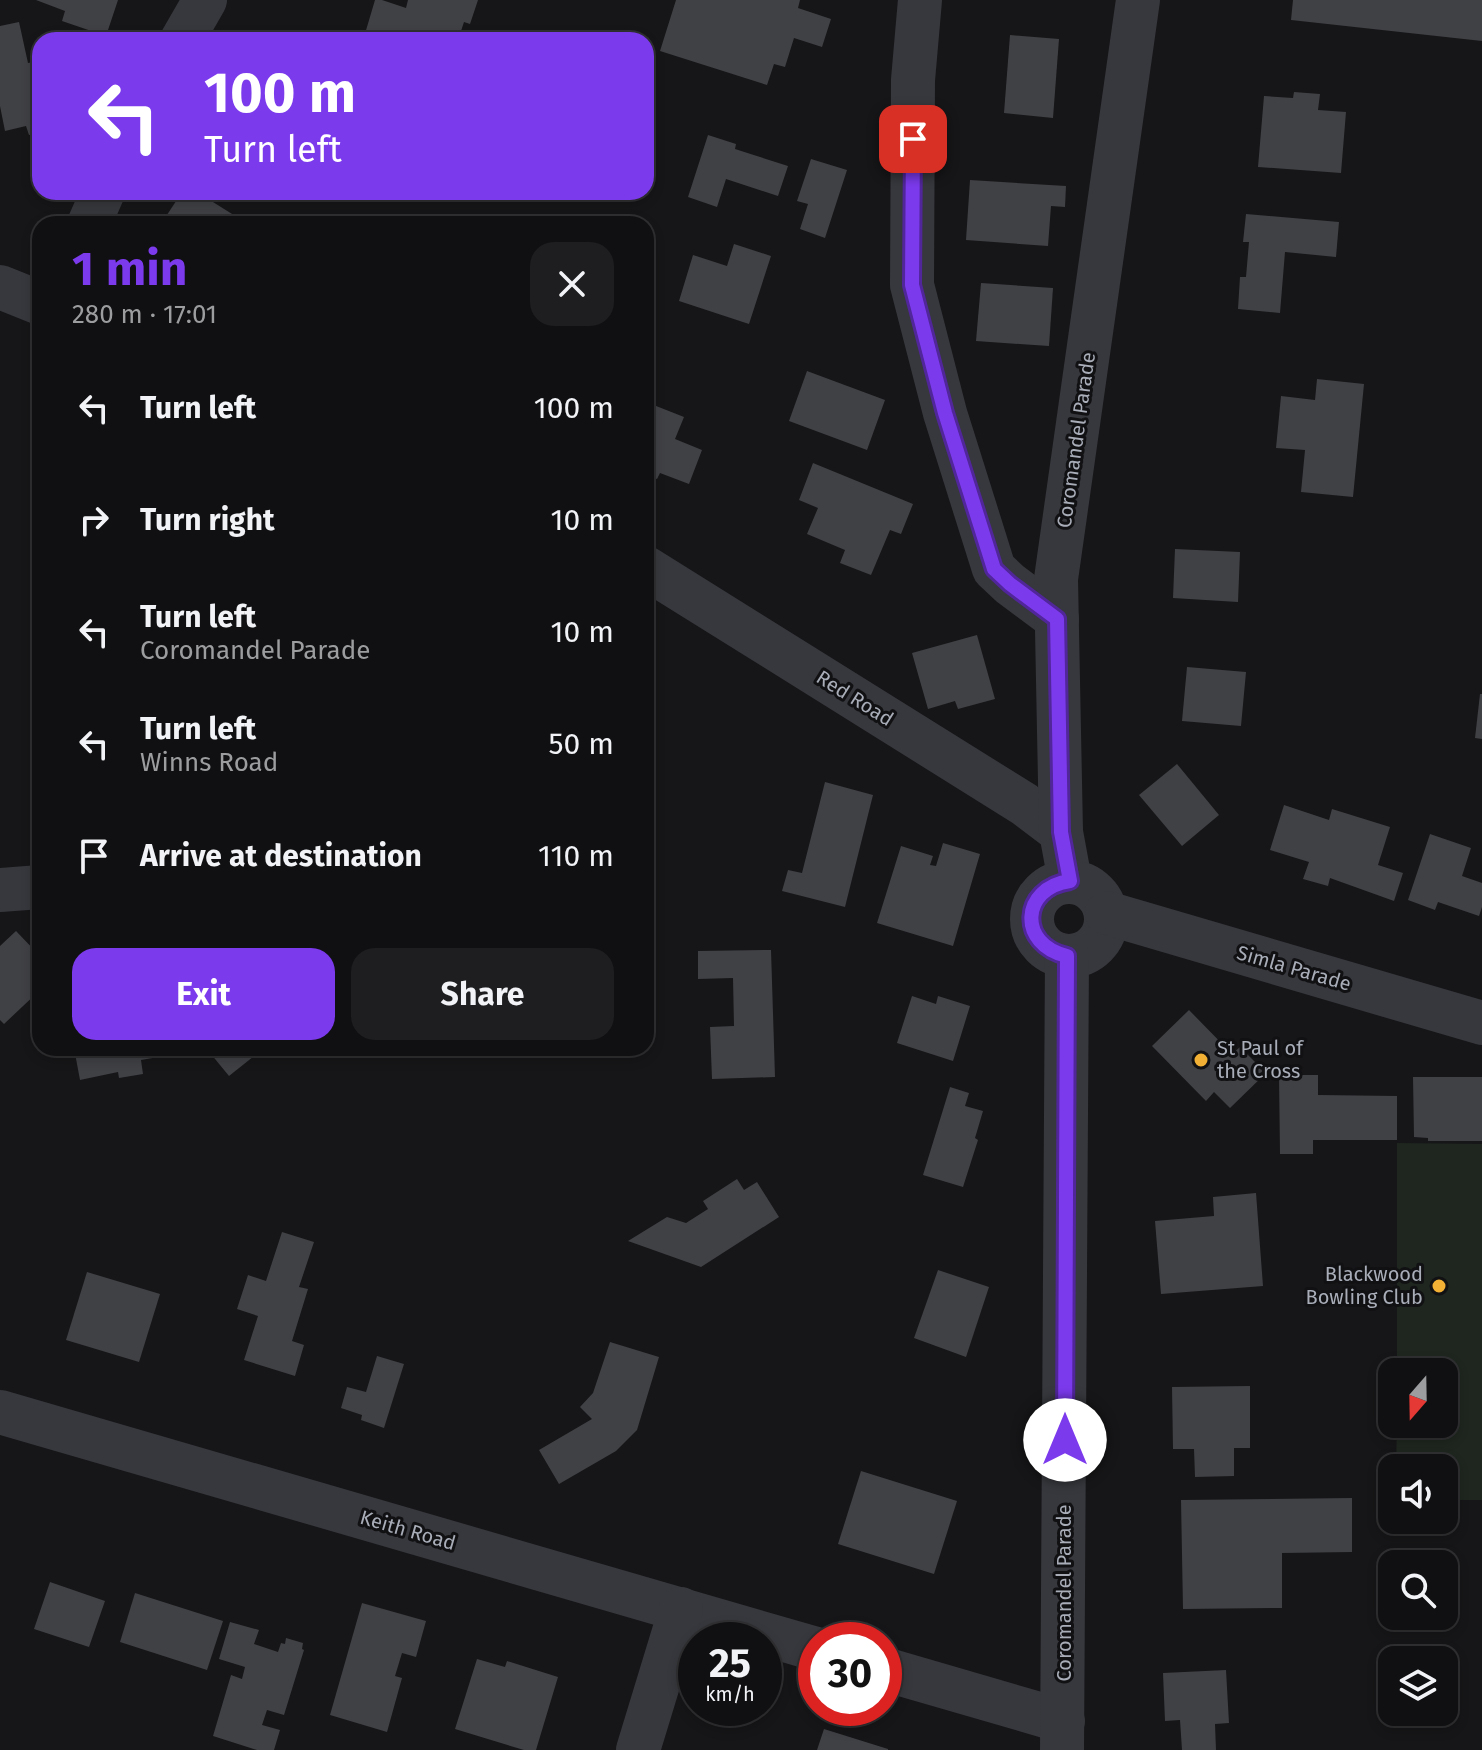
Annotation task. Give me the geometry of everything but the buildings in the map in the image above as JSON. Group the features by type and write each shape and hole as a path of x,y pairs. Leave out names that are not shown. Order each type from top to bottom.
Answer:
{"street":[{"path":"187,32 205,0"},
{"path":"920,0 913,80 912,285 945,413 994,569 1043,596"},
{"name":"Coromandel Parade","path":"1070,881 1061,832 1043,596 1138,0"},
{"path":"0,287 32,300"},
{"name":"Red Road","path":"654,573 1024,804 1061,832"},
{"path":"1070,881 1094,891 1107,913 1107,924 1098,944 1079,955 1067,956 1055,954 1044,947 1036,936 1032,911 1046,889 1070,881"},
{"path":"0,890 32,888"},
{"name":"Simla Parade","path":"1107,913 1482,1023"},
{"name":"Coromandel Parade","path":"1062,1736 1067,956"},
{"name":"Keith Road","path":"0,1412 798,1644"},
{"path":"638,1750 681,1609"},
{"path":"902,1676 1062,1736"}],"shaded area":[{"name":"Blackwood Bowling Club","path":"1397,1143 1482,1144 1482,1500 1458,1500 1458,1454 1396,1454 1397,1438 1458,1438 1458,1358 1397,1358"}],"place":[{"name":"St Paul of the Cross","path":"1201,1060"},
{"name":"Blackwood Bowling Club","path":"1439,1286"}],"route":[{"path":"913,139 912,285 945,413 994,569 1057,619 1061,832 1070,881 1046,889 1037,899 1032,911 1032,924 1044,947 1055,954 1067,956 1065,1440"}]}
